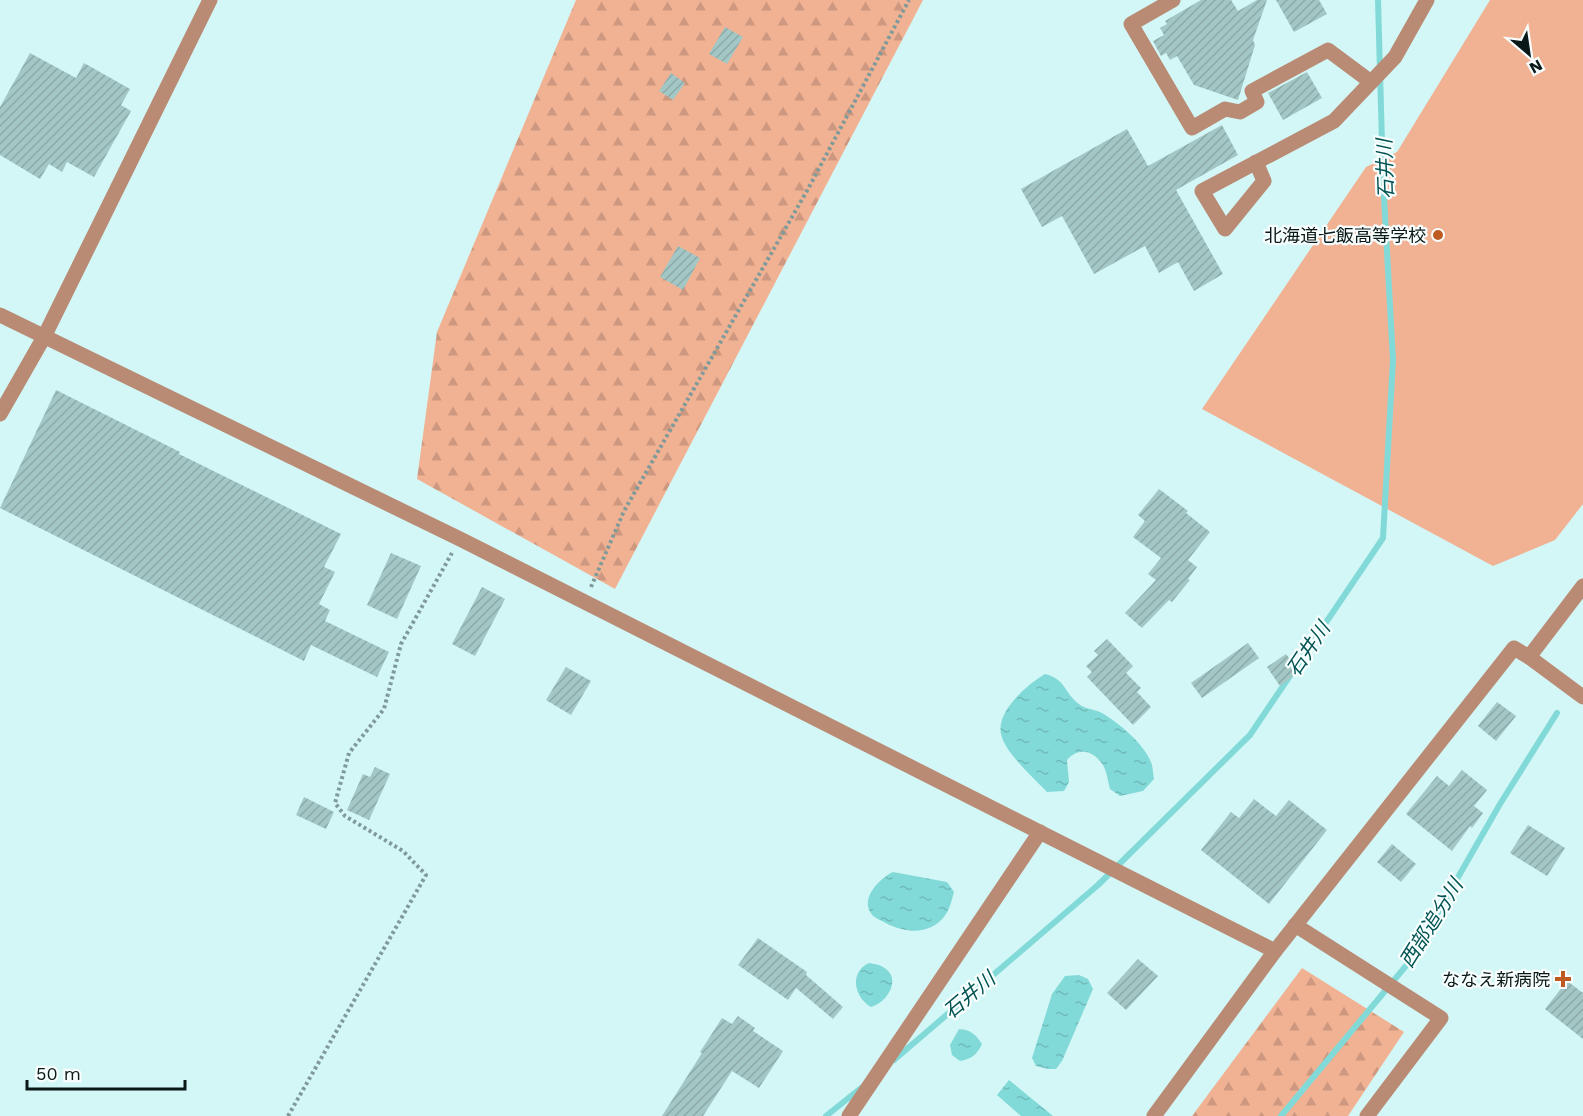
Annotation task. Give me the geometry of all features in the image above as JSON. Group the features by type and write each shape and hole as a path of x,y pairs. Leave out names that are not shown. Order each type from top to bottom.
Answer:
{"street":[{"path":"0,414 44,338 210,0"},
{"path":"1173,0 1131,24 1192,128 1226,109 1240,111 1257,102 1252,91 1328,50 1371,82"},
{"path":"1256,162 1334,121 1395,57 1427,0"},
{"path":"0,315 460,539 1275,951"},
{"path":"1529,657 1583,586"},
{"path":"1154,1116 1295,925 1514,648 1583,697"},
{"path":"849,1116 1040,832"},
{"path":"1295,925 1441,1018 1367,1116"}],"path":[{"path":"584,603 624,511 808,189 909,0"},
{"path":"288,1116 426,875 403,850 345,816 335,803 349,753 384,709 400,644 460,539"}],"green space":[{"path":"576,0 923,0 615,589 417,479 437,332"},
{"name":"北海道七飯高等学校","path":"1490,0 1583,0 1583,504 1555,540 1493,566 1202,409 1366,167 1397,152"},
{"path":"1302,968 1404,1032 1348,1116 1192,1116"}],"water":[{"path":"1045,674 1057,679 1079,704 1107,716 1138,742 1149,758 1154,779 1143,791 1120,796 1110,789 1106,771 1099,760 1091,754 1081,752 1067,760 1069,782 1064,791 1047,792 1014,757 1001,734 1003,716 1022,691"},
{"path":"893,872 947,882 954,892 947,912 940,921 916,931 898,928 873,916 868,907 870,895 877,884"},
{"path":"869,963 880,965 892,977 887,995 877,1005 871,1007 865,1003 856,985 858,972"},
{"path":"1079,975 1088,979 1093,989 1062,1061 1056,1069 1036,1066 1032,1058 1052,994 1065,976"},
{"path":"959,1029 972,1033 982,1044 973,1056 960,1061 952,1055 950,1045"},
{"path":"1009,1080 1053,1116 1021,1116 997,1095"}],"building":[{"path":"1201,0 1231,0 1238,11 1257,0 1267,0 1253,40 1255,45 1238,100 1194,85 1177,56 1170,60 1166,53 1161,56 1153,41 1164,35 1160,28 1167,24 1165,21"},
{"path":"1276,0 1319,0 1327,14 1294,32"},
{"path":"725,27 743,37 727,64 709,54"},
{"path":"30,53 76,78 84,63 130,89 121,105 131,111 94,177 67,162 62,172 49,164 40,179 0,155 0,107"},
{"path":"1307,72 1322,98 1283,120 1268,93"},
{"path":"671,73 685,83 673,100 659,91"},
{"path":"1222,125 1238,155 1176,190 1223,274 1194,291 1178,262 1159,273 1145,246 1094,274 1062,216 1042,227 1021,189 1127,129 1148,166"},
{"path":"678,246 700,258 683,290 660,277"},
{"path":"56,390 341,534 324,567 335,572 319,604 330,610 325,621 389,652 377,677 311,645 304,661 0,508"},
{"path":"1159,489 1188,511 1186,513 1210,532 1188,560 1197,567 1188,579 1190,580 1172,602 1169,600 1142,628 1125,613 1156,580 1148,574 1161,558 1133,537 1145,521 1138,515"},
{"path":"391,553 421,566 397,619 367,605"},
{"path":"482,587 505,599 475,656 452,644"},
{"path":"1107,639 1133,666 1126,673 1141,688 1137,692 1151,707 1133,725 1087,677 1092,672 1086,666 1098,655 1094,651"},
{"path":"1248,643 1259,658 1202,698 1191,683"},
{"path":"1286,654 1299,672 1280,686 1267,667"},
{"path":"566,667 591,681 571,715 546,700"},
{"path":"1497,702 1516,716 1496,741 1478,726"},
{"path":"375,767 390,774 369,820 347,810 363,774 370,777"},
{"path":"1462,770 1487,790 1474,806 1483,813 1472,828 1470,826 1452,851 1406,814 1437,776 1449,786"},
{"path":"304,797 334,812 326,829 296,815"},
{"path":"1254,799 1276,816 1289,800 1327,830 1269,904 1201,850 1231,812 1239,818"},
{"path":"1528,825 1565,848 1547,876 1510,853"},
{"path":"1392,844 1416,864 1401,882 1377,862"},
{"path":"758,938 807,972 806,975 843,1007 833,1019 796,988 788,1000 738,965"},
{"path":"1138,959 1158,976 1126,1010 1107,993"},
{"path":"1567,981 1583,993 1583,1039 1545,1009"},
{"path":"738,1016 755,1028 753,1031 783,1051 759,1088 732,1071 703,1116 662,1116 722,1018 732,1024"}],"waterway":[{"name":"石井川","path":"894,1060 1098,885 1250,735 1383,538 1393,360 1383,179 1378,0"},
{"name":"西部追分川","path":"1281,1116 1410,961 1500,804 1557,713"},
{"name":"石井川","path":"826,1116 861,1088"}],"place":[{"name":"北海道七飯高等学校","path":"1438,235"},
{"name":"ななえ新病院","path":"1563,979"}]}
